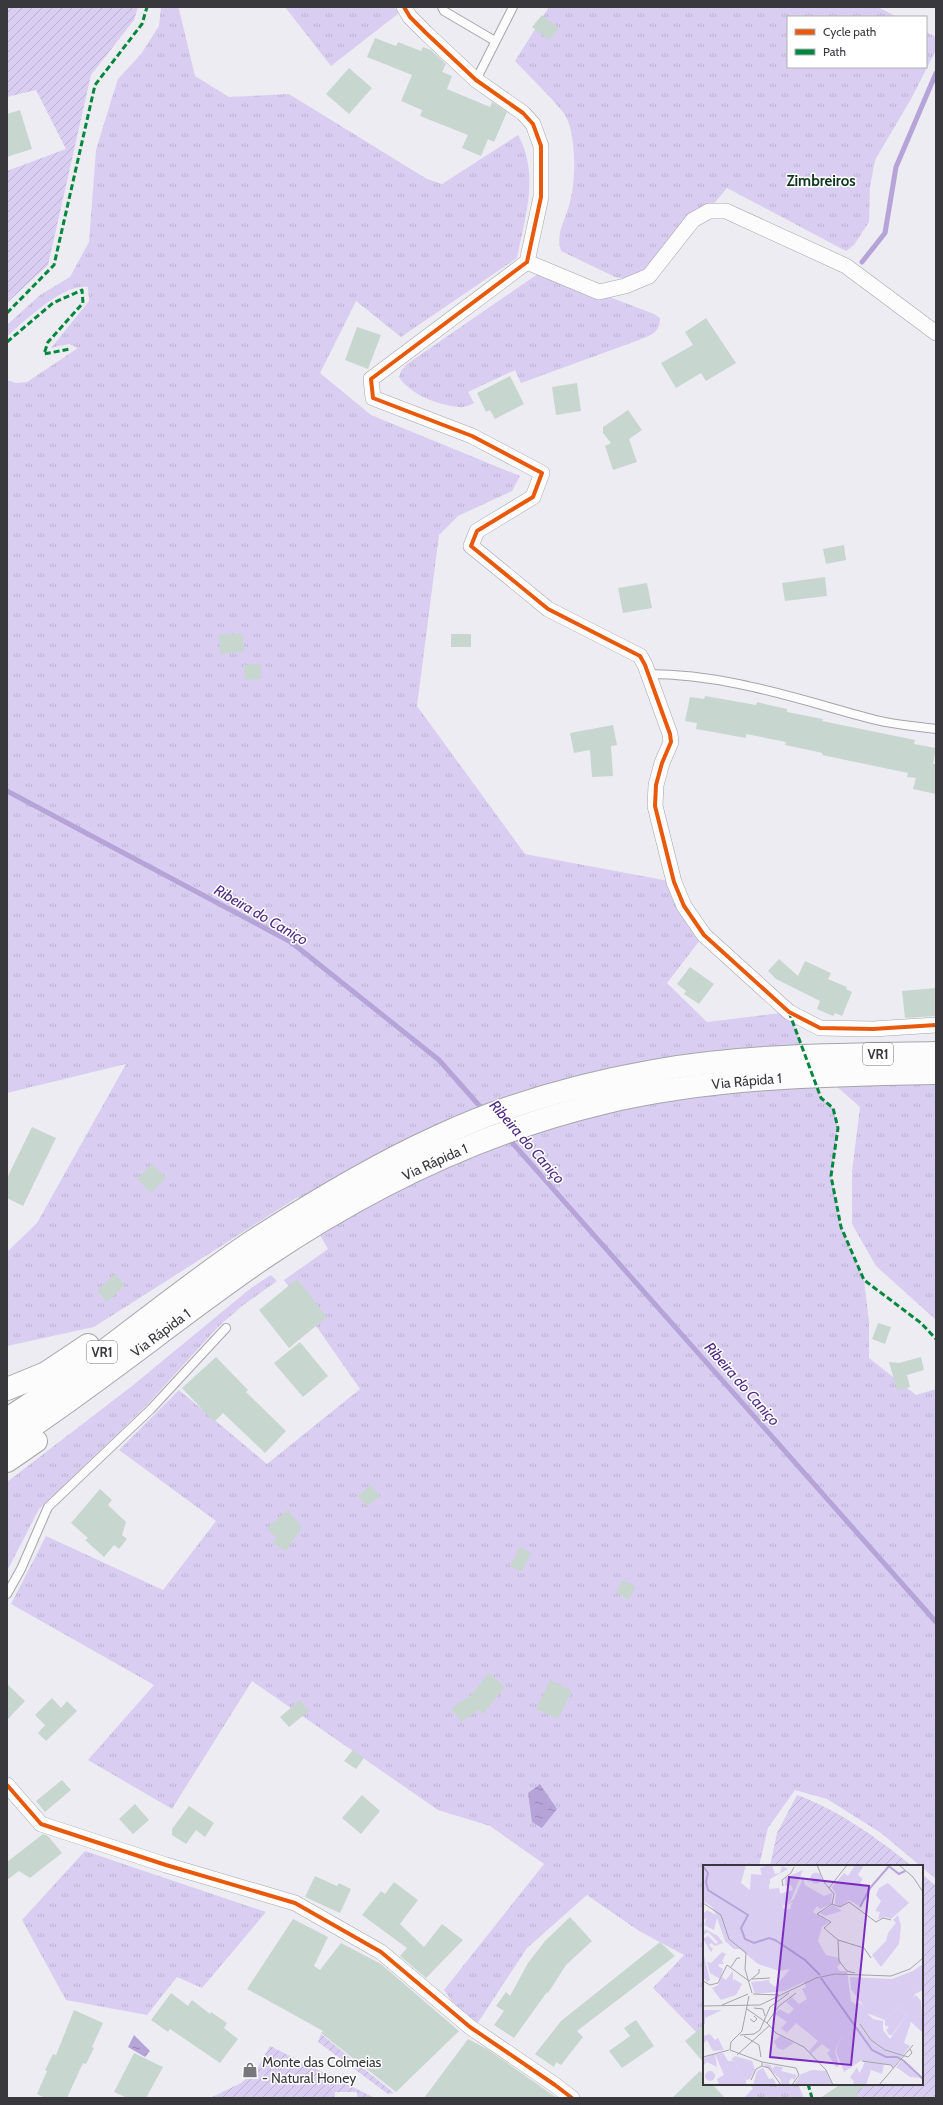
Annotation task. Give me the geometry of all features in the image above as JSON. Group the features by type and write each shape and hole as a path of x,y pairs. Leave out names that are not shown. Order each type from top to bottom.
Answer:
{"highway":[{"name":"Via Rápida 1","path":"820,1066 936,1053"},
{"name":"Via Rápida 1","path":"7,1443 49,1416 142,1345 317,1201 391,1159 439,1136 546,1097 602,1081 655,1070 773,1057 820,1066 936,1073"},
{"name":"Via Rápida 1","path":"7,1419 44,1396 195,1282 258,1250"},
{"path":"7,1389 46,1372 79,1352 147,1301 195,1282"},
{"path":"7,1461 127,1375 142,1345"}],"street":[{"path":"404,7 410,17 476,80 523,113 533,124 541,146 541,197 527,262 371,379 373,398 472,436 542,473 533,497 477,531 471,546 548,609 640,656 670,734 670,742 656,785 656,806 662,839 674,882 684,906 704,935 789,1012 820,1028 873,1028 936,1025"},
{"path":"527,262 598,292 625,286 649,276 693,220 708,211 726,211 846,266 936,333"},
{"path":"7,1785 41,1824 166,1865 294,1903 381,1952 470,2027 572,2098"}],"lane":[{"path":"442,7 444,10 496,41"},
{"path":"476,80 513,7"},
{"path":"648,674 682,674 769,690 878,720 936,729"},
{"path":"7,1594 21,1569 48,1507 151,1409 226,1328"}],"green space":[{"path":"7,7 138,7 134,20 91,75 48,265 7,303 7,171 66,149 36,90 7,97"},
{"path":"161,7 177,7 179,9 195,76 229,97 289,94 427,179 442,184 518,135 525,150 528,165 529,196 517,258 401,337 356,301 320,373 371,415 520,476 512,491 458,516 439,535 417,706 525,854 674,882 704,935 667,983 707,1022 789,1012 821,1098 833,1108 838,1128 831,1176 841,1227 864,1280 869,1321 869,1358 916,1395 936,1389 936,1879 923,1868 923,1865 919,1865 881,1833 827,1799 795,1790 768,1828 759,1865 703,1865 703,2039 653,1988 684,1955 639,1931 587,1895 527,1948 477,2024 454,2004 444,1990 544,1864 490,1826 438,1810 252,1681 172,1809 88,1760 154,1685 11,1604 46,1536 163,1590 216,1521 119,1450 179,1390 267,1464 360,1389 284,1280 328,1249 298,1197 94,1327 7,1346 7,1252 37,1223 126,1064 7,1093 7,380 16,383 27,382 78,348 69,344 51,348 89,301 88,287 78,287 56,297 45,304 7,336 7,325 40,295 70,277 89,242 96,150 118,79 141,54 159,26"},
{"path":"285,7 394,7 399,13 331,66"},
{"path":"549,7 878,7 895,16 787,16 787,68 927,68 911,99 875,160 870,187 869,222 854,245 846,251 727,188 667,260 630,280 615,277 561,251 559,238 572,193 574,169 571,131 568,120 563,112 515,61"},
{"path":"927,32 936,37 936,50 927,68"},
{"path":"542,271 654,314 660,318 660,323 657,330 651,335 521,383 515,370 468,392 474,403 465,407 442,404 426,398 410,389 399,377 401,371 407,364"},
{"path":"835,1085 936,1085 936,1320 876,1266 852,1224 852,1172 860,1107"},
{"path":"271,1275 277,1281 242,1306 218,1327 145,1407 39,1509 7,1571 7,1482 132,1386 251,1288"},
{"path":"797,1795 813,1801 843,1817 885,1845 911,1865 770,1865 777,1833"},
{"path":"85,1851 266,1912 202,1988 177,1977 147,2015 66,2000 22,1920"},
{"path":"923,1875 936,1886 936,2098 855,2098 846,2085 923,2085"},
{"path":"321,2034 394,2093 388,2094 318,2042"},
{"path":"270,2046 375,2098 357,2098 357,2092 335,2092 334,2098 210,2098 241,2083 257,2069"},
{"path":"750,2085 798,2085 804,2098 744,2098 753,2088"}],"water":[{"path":"540,1784 557,1809 542,1828 532,1822 528,1793"},
{"path":"134,2035 150,2051 145,2057 128,2047"}],"building":[{"path":"542,15 559,28 549,40 532,27"},
{"path":"375,38 396,46 398,42 421,51 423,47 431,50 446,64 442,72 452,76 447,89 490,107 492,102 507,112 494,142 488,139 481,156 462,148 468,135 420,116 422,110 401,101 412,75 367,57"},
{"path":"349,68 372,88 349,114 326,94"},
{"path":"20,110 32,149 7,157 7,114"},
{"path":"706,318 736,363 706,381 701,373 676,388 661,363 693,345 685,332"},
{"path":"357,327 381,335 368,369 345,360"},
{"path":"510,376 524,404 495,419 490,410 486,412 477,393"},
{"path":"577,383 581,411 556,415 552,387"},
{"path":"628,410 642,430 629,439 637,462 613,470 605,446 611,443 603,433 603,427"},
{"path":"844,545 846,560 826,564 823,549"},
{"path":"825,577 827,596 785,601 782,583"},
{"path":"647,583 652,608 623,613 618,588"},
{"path":"242,633 244,652 220,654 219,635"},
{"path":"451,634 471,634 471,647 451,647"},
{"path":"261,664 261,679 245,680 244,665"},
{"path":"705,696 756,705 757,702 787,709 787,712 823,719 822,721 915,740 914,744 936,748 933,764 936,764 936,794 913,789 916,778 907,777 908,773 822,755 823,753 785,745 786,742 746,734 746,738 696,729 697,723 685,721 690,697 704,699"},
{"path":"613,725 617,745 611,746 613,776 592,777 590,750 574,753 570,733"},
{"path":"779,959 798,976 805,961 831,973 828,979 847,987 846,989 852,992 842,1016 835,1013 833,1016 817,1009 820,1001 776,979 768,971"},
{"path":"690,967 714,984 699,1004 684,994 686,991 677,984"},
{"path":"936,988 936,1016 905,1018 902,991"},
{"path":"32,1127 56,1138 23,1206 7,1198 7,1178"},
{"path":"152,1164 166,1178 151,1193 137,1179"},
{"path":"115,1274 125,1285 107,1302 97,1291"},
{"path":"297,1279 327,1317 289,1348 259,1310"},
{"path":"878,1323 891,1327 885,1344 872,1339"},
{"path":"300,1342 328,1376 303,1397 274,1363"},
{"path":"216,1357 248,1390 246,1392 286,1431 265,1453 223,1413 214,1422 182,1388"},
{"path":"921,1357 924,1370 907,1375 910,1387 897,1390 889,1362 899,1363"},
{"path":"371,1485 380,1496 367,1506 358,1496"},
{"path":"100,1489 112,1500 108,1505 126,1522 122,1535 127,1539 119,1549 114,1545 104,1557 85,1540 88,1538 71,1523"},
{"path":"288,1510 302,1527 286,1551 273,1543 276,1538 267,1528"},
{"path":"520,1547 531,1553 522,1572 510,1566"},
{"path":"623,1580 636,1587 628,1600 616,1592"},
{"path":"489,1673 505,1687 483,1714 479,1710 461,1722 451,1708 470,1696"},
{"path":"550,1680 572,1691 558,1719 536,1709"},
{"path":"7,1684 25,1701 7,1720"},
{"path":"52,1698 61,1708 67,1701 77,1711 46,1741 38,1733 45,1725 35,1715"},
{"path":"300,1700 309,1711 289,1727 280,1717"},
{"path":"353,1750 364,1758 356,1769 344,1761"},
{"path":"62,1780 71,1790 45,1812 36,1801"},
{"path":"362,1795 380,1811 361,1834 342,1818"},
{"path":"135,1804 149,1820 133,1834 119,1819"},
{"path":"189,1806 214,1823 205,1837 196,1830 186,1844 172,1835 172,1829"},
{"path":"43,1834 48,1836 62,1853 30,1878 19,1871 7,1880 7,1862"},
{"path":"315,1876 337,1886 339,1883 351,1889 340,1913 305,1897"},
{"path":"394,1882 418,1900 400,1924 424,1947 442,1924 463,1940 426,1978 400,1956 407,1948 362,1915 381,1891 385,1894"},
{"path":"570,1917 592,1941 566,1965 548,1993 547,1992 514,2038 494,2025 504,2011 496,2006 506,1992 510,1996 528,1963 545,1941"},
{"path":"293,1919 328,1937 314,1966 320,1970 341,1943 381,1964 459,2031 396,2092 321,2033 323,2031 247,1989"},
{"path":"660,1942 675,1956 577,2031 583,2037 561,2065 556,2062 554,2067 535,2054 561,2021"},
{"path":"171,1993 188,2006 192,2000 210,2014 211,2012 227,2023 224,2028 238,2039 220,2063 170,2029 168,2032 151,2020"},
{"path":"74,2010 103,2023 92,2047 94,2048 86,2064 83,2063 67,2098 45,2098 37,2094 47,2071 45,2070 53,2054 56,2055"},
{"path":"636,2020 654,2046 622,2068 609,2051 630,2036 624,2028"},
{"path":"703,2026 703,2062 685,2041"},
{"path":"468,2039 487,2049 557,2098 424,2098"},
{"path":"134,2053 163,2067 146,2098 127,2098 114,2092"},
{"path":"700,2071 703,2074 703,2085 713,2085 725,2098 672,2098"},
{"path":"840,2085 866,2085 856,2092 859,2098 820,2098"}],"waterway":[{"path":"862,262 885,233 896,167 936,73"},
{"name":"Ribeira do Caniço","path":"7,791 291,942 439,1060 484,1111"},
{"name":"Ribeira do Caniço","path":"508,1138 936,1622"}],"marked path":[{"path":"7,313 54,265 95,85 142,24 147,7"},
{"path":"7,342 53,303 82,290 83,303 48,342 44,354 70,349"},
{"path":"789,1012 821,1098 833,1108 838,1128 831,1176 841,1227 864,1280 921,1323 936,1339"},
{"path":"808,2085 812,2098"}],"cycle path":[{"path":"404,7 410,17 476,80 523,113 533,124 541,146 541,197 527,262 371,379 373,398 472,436 542,473 533,497 477,531 471,546 548,609 640,656 645,665 670,734 671,742 662,763 656,785 655,806 674,882 684,906 704,935 789,1012 820,1028 873,1029 936,1025"},
{"path":"7,1785 41,1824 166,1865 295,1903 381,1952 470,2027 572,2098"}],"place":[{"name":"Monte das Colmeias - Natural Honey","path":"250,2070"}],"district":[{"name":"Zimbreiros","path":"821,181"}]}
